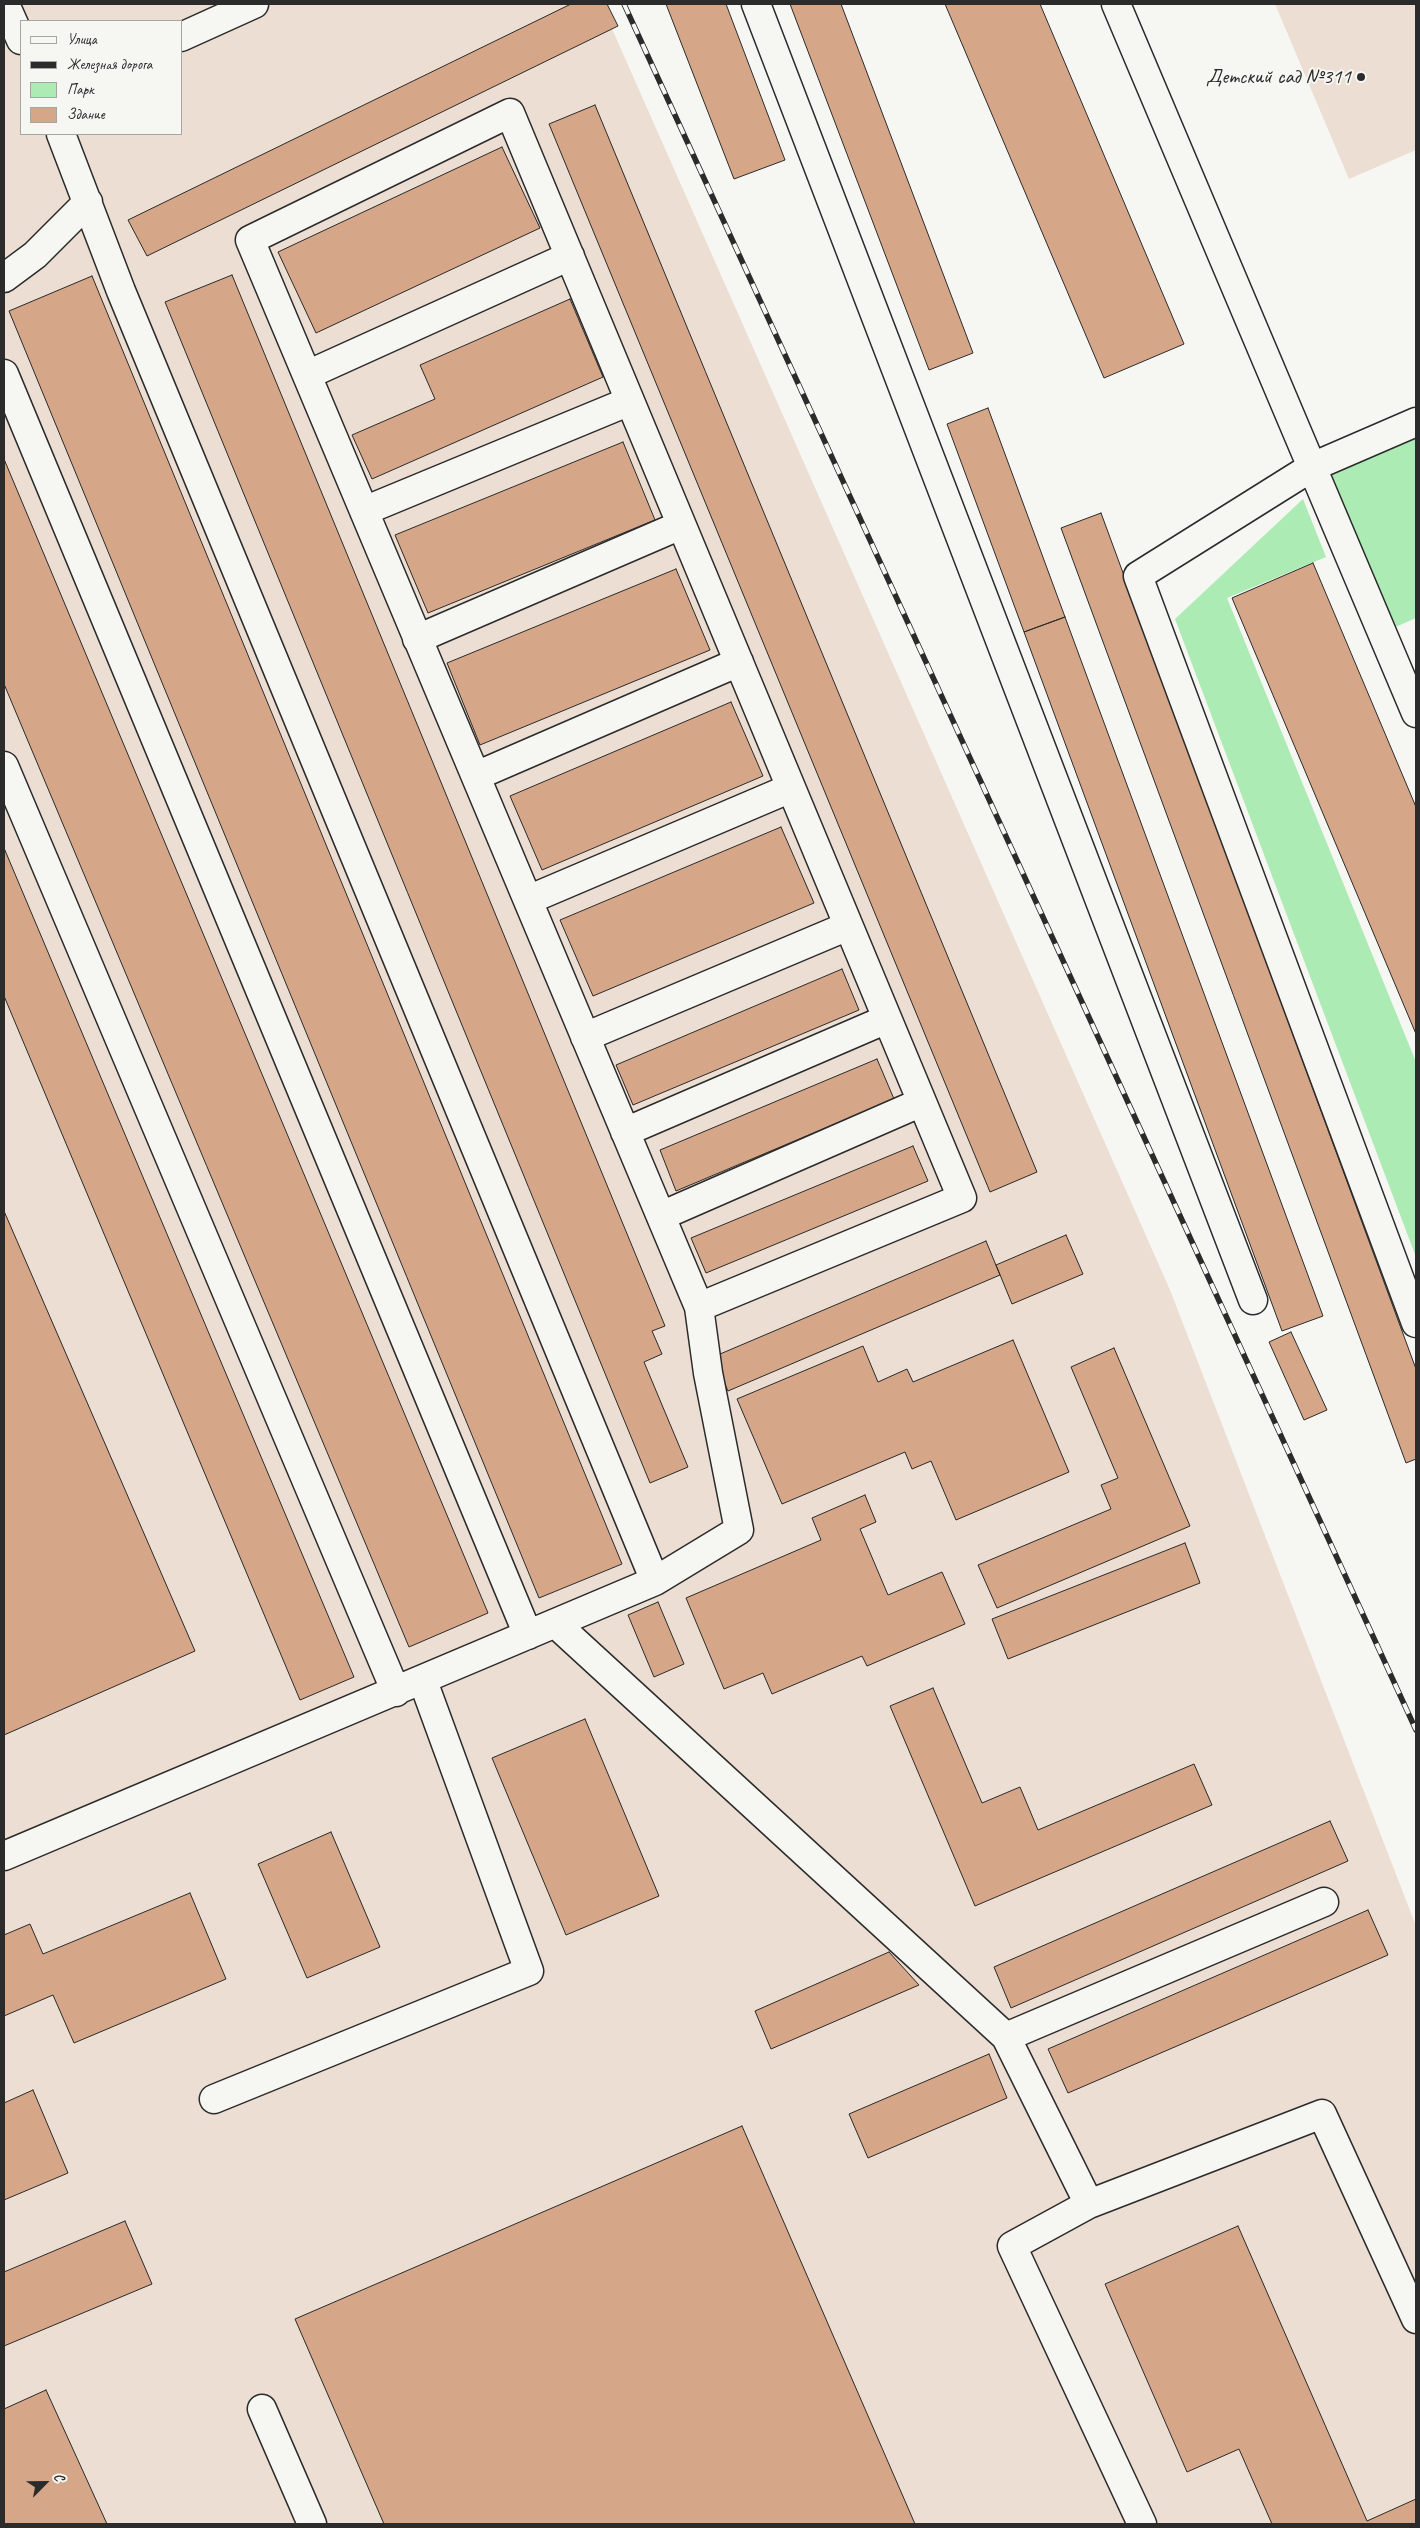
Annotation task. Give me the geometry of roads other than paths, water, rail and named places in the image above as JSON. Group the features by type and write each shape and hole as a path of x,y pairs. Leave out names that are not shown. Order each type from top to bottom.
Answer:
{"street":[{"path":"5,4 20,38"},
{"path":"182,37 254,4"},
{"path":"756,4 1253,1300"},
{"path":"1116,4 1416,713"},
{"path":"4,1856 655,1581 739,1530 708,1373 699,1307 250,240 510,113 962,1198 699,1307"},
{"path":"61,135 121,291 655,1581"},
{"path":"4,278 34,255 88,202"},
{"path":"307,374 570,256"},
{"path":"4,374 528,1635"},
{"path":"364,511 630,400"},
{"path":"1416,422 1312,467 1138,576 1416,1323"},
{"path":"418,638 681,525"},
{"path":"476,776 739,662"},
{"path":"4,766 396,1692"},
{"path":"528,900 791,788"},
{"path":"585,1037 848,926"},
{"path":"625,1132 887,1019"},
{"path":"661,1216 922,1102"},
{"path":"556,1624 1006,2037 1089,2204"},
{"path":"214,2099 528,1971 423,1680"},
{"path":"1006,2037 1324,1902"},
{"path":"1142,2524 1012,2246 1089,2204 1322,2114 1416,2319"},
{"path":"262,2409 312,2524"}],"railway":[{"path":"624,4 1416,1730"}],"place":[{"name":"Детский сад №311","path":"1361,77"}]}
